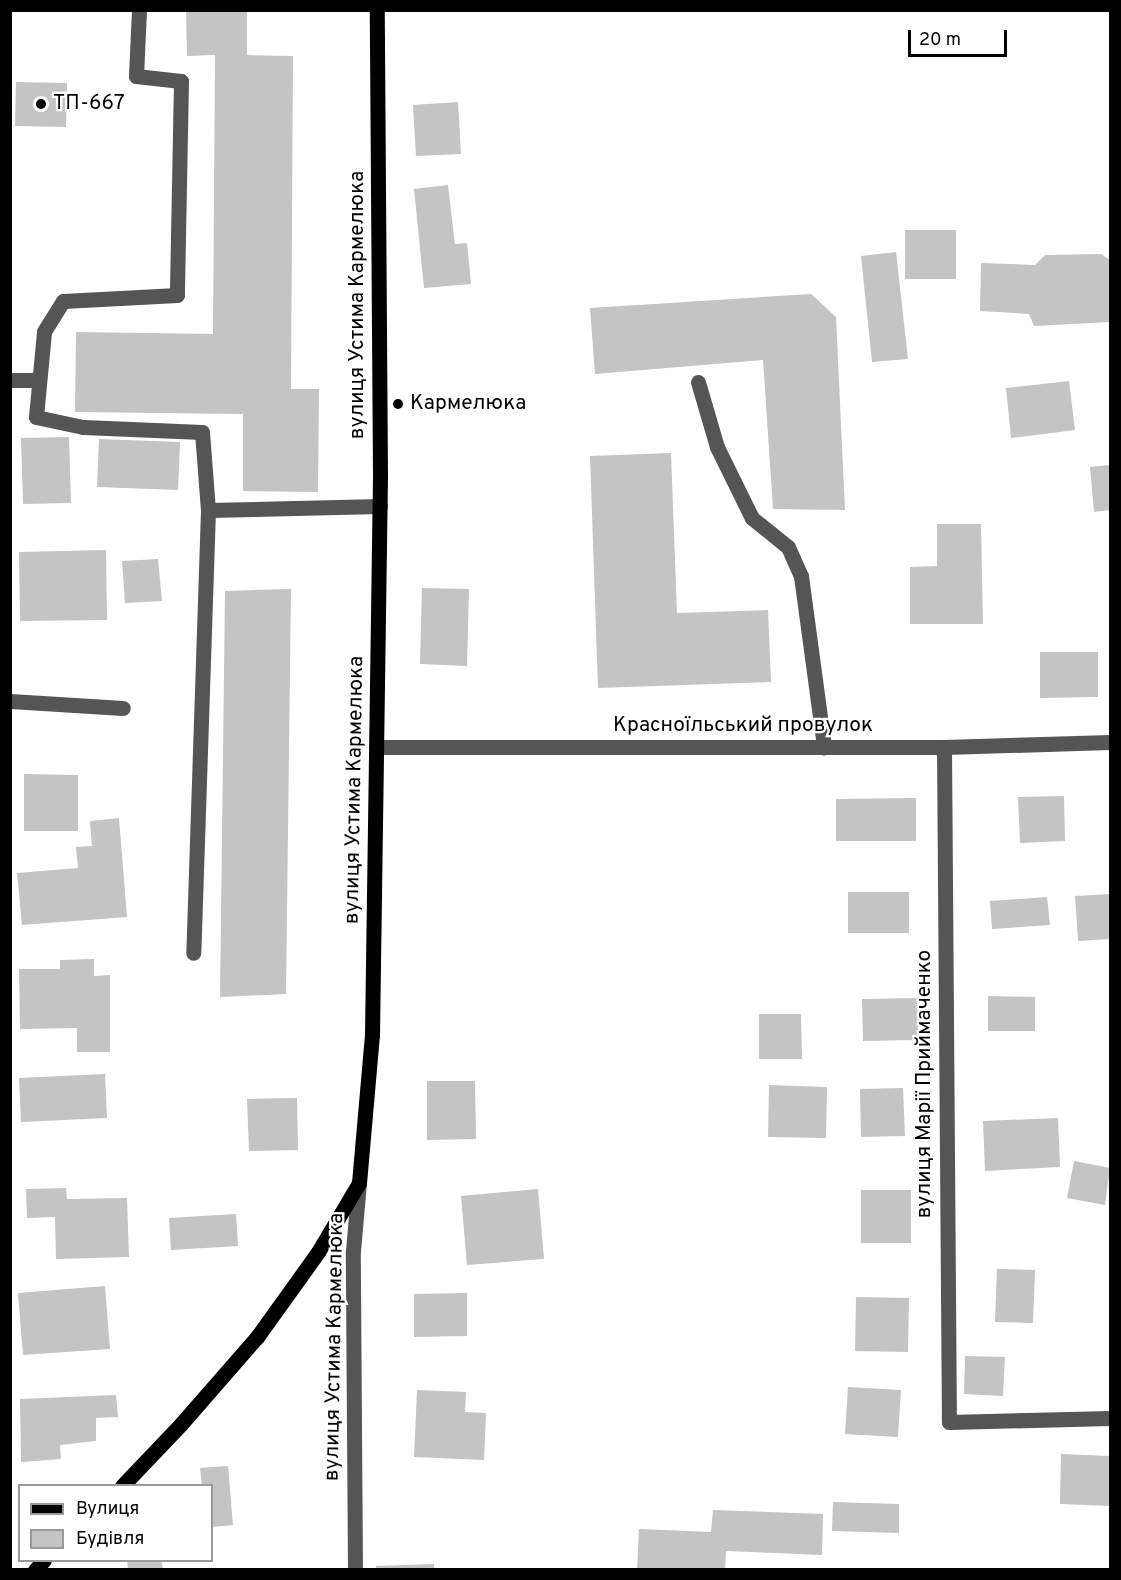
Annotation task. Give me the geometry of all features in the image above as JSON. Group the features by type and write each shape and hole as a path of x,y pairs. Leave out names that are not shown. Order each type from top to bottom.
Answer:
{"main road":[{"name":"вулиця Устима Кармелюка","path":"359,1183 372,1035 380,506 377,10"},
{"path":"123,1484 181,1424 257,1337 318,1252 359,1183"}],"street":[{"path":"139,10 136,76 181,81 177,295 63,301 44,332 36,417 83,427 202,432 208,510 193,954"},
{"path":"10,380 39,380"},
{"path":"698,382 717,447 752,518 788,547 801,576 824,747"},
{"path":"208,510 380,506"},
{"path":"10,702 123,708"},
{"name":"Красноїльський провулок","path":"376,747 944,747 1110,742"},
{"name":"вулиця Марії Приймаченко","path":"944,747 949,1422 1110,1418"},
{"name":"вулиця Устима Кармелюка","path":"355,1569 353,1251 359,1183"}],"building":[{"path":"186,10 247,10 247,55 293,56 291,389 319,389 318,492 243,491 243,414 75,412 76,332 213,334 215,55 187,56"},
{"name":"ТП-667","path":"16,82 67,83 66,127 15,126"},
{"path":"458,102 461,154 416,156 413,105"},
{"path":"448,185 455,244 467,243 471,284 424,288 414,189"},
{"path":"905,230 956,230 956,279 905,279"},
{"path":"896,252 908,359 872,362 861,256"},
{"path":"1101,254 1110,260 1110,322 1034,326 1029,314 980,311 981,263 1035,265 1045,255"},
{"path":"811,294 836,317 845,510 773,509 763,360 595,374 590,308"},
{"path":"1069,381 1075,430 1011,438 1006,388"},
{"path":"69,437 71,503 23,504 21,438"},
{"path":"99,439 180,442 178,490 97,487"},
{"path":"671,453 677,613 768,610 771,682 598,688 590,456"},
{"path":"1110,465 1110,510 1094,512 1090,467"},
{"path":"937,524 981,524 983,624 910,624 910,567 937,566"},
{"path":"106,550 107,620 20,621 19,552"},
{"path":"158,559 162,601 125,603 122,561"},
{"path":"422,588 469,589 467,666 420,664"},
{"path":"291,589 286,994 220,997 225,591"},
{"path":"1040,652 1098,652 1098,697 1040,698"},
{"path":"24,774 78,775 78,831 24,831"},
{"path":"1064,796 1065,841 1020,843 1018,797"},
{"path":"916,798 916,841 836,841 836,799"},
{"path":"119,818 127,917 22,925 17,873 78,868 76,847 92,846 90,821"},
{"path":"848,892 909,892 909,933 848,933"},
{"path":"1110,894 1110,939 1078,941 1075,896"},
{"path":"1047,897 1050,925 992,929 990,901"},
{"path":"94,959 94,976 110,975 110,1052 77,1052 77,1028 20,1029 19,969 60,969 60,960"},
{"path":"988,996 1035,997 1035,1031 988,1031"},
{"path":"918,998 918,1040 863,1041 862,999"},
{"path":"759,1014 801,1014 802,1059 759,1059"},
{"path":"105,1074 107,1118 21,1122 19,1078"},
{"path":"427,1081 475,1081 476,1139 427,1140"},
{"path":"769,1085 827,1087 826,1138 768,1137"},
{"path":"903,1088 905,1136 861,1137 860,1089"},
{"path":"297,1098 298,1150 249,1151 247,1099"},
{"path":"1058,1118 1060,1167 985,1171 983,1121"},
{"path":"1074,1161 1110,1168 1105,1205 1067,1198"},
{"path":"66,1188 67,1199 127,1198 129,1257 56,1259 55,1217 27,1218 26,1189"},
{"path":"538,1189 544,1259 467,1265 461,1196"},
{"path":"861,1190 911,1190 911,1243 861,1243"},
{"path":"236,1214 238,1246 171,1250 169,1218"},
{"path":"997,1269 1035,1270 1033,1323 995,1322"},
{"path":"105,1286 110,1349 23,1355 18,1293"},
{"path":"467,1293 467,1336 414,1337 414,1294"},
{"path":"856,1297 909,1298 908,1352 855,1351"},
{"path":"965,1356 1005,1357 1003,1396 964,1394"},
{"path":"848,1387 901,1390 898,1437 845,1434"},
{"path":"417,1390 466,1392 465,1412 486,1413 484,1460 414,1457"},
{"path":"116,1395 118,1417 96,1418 96,1441 60,1445 61,1459 21,1462 20,1399"},
{"path":"1061,1454 1110,1456 1110,1506 1060,1504"},
{"path":"228,1466 233,1525 213,1527 213,1484 202,1484 200,1468"},
{"path":"833,1502 899,1504 899,1533 832,1531"},
{"path":"713,1510 823,1514 822,1555 726,1551 725,1570 637,1570 639,1529 711,1532"},
{"path":"127,1562 161,1562 163,1570 128,1570"},
{"path":"434,1564 434,1570 376,1570 376,1566"}],"place":[{"name":"ТП-667","path":"41,104"},
{"name":"Кармелюка","path":"398,404"}]}
